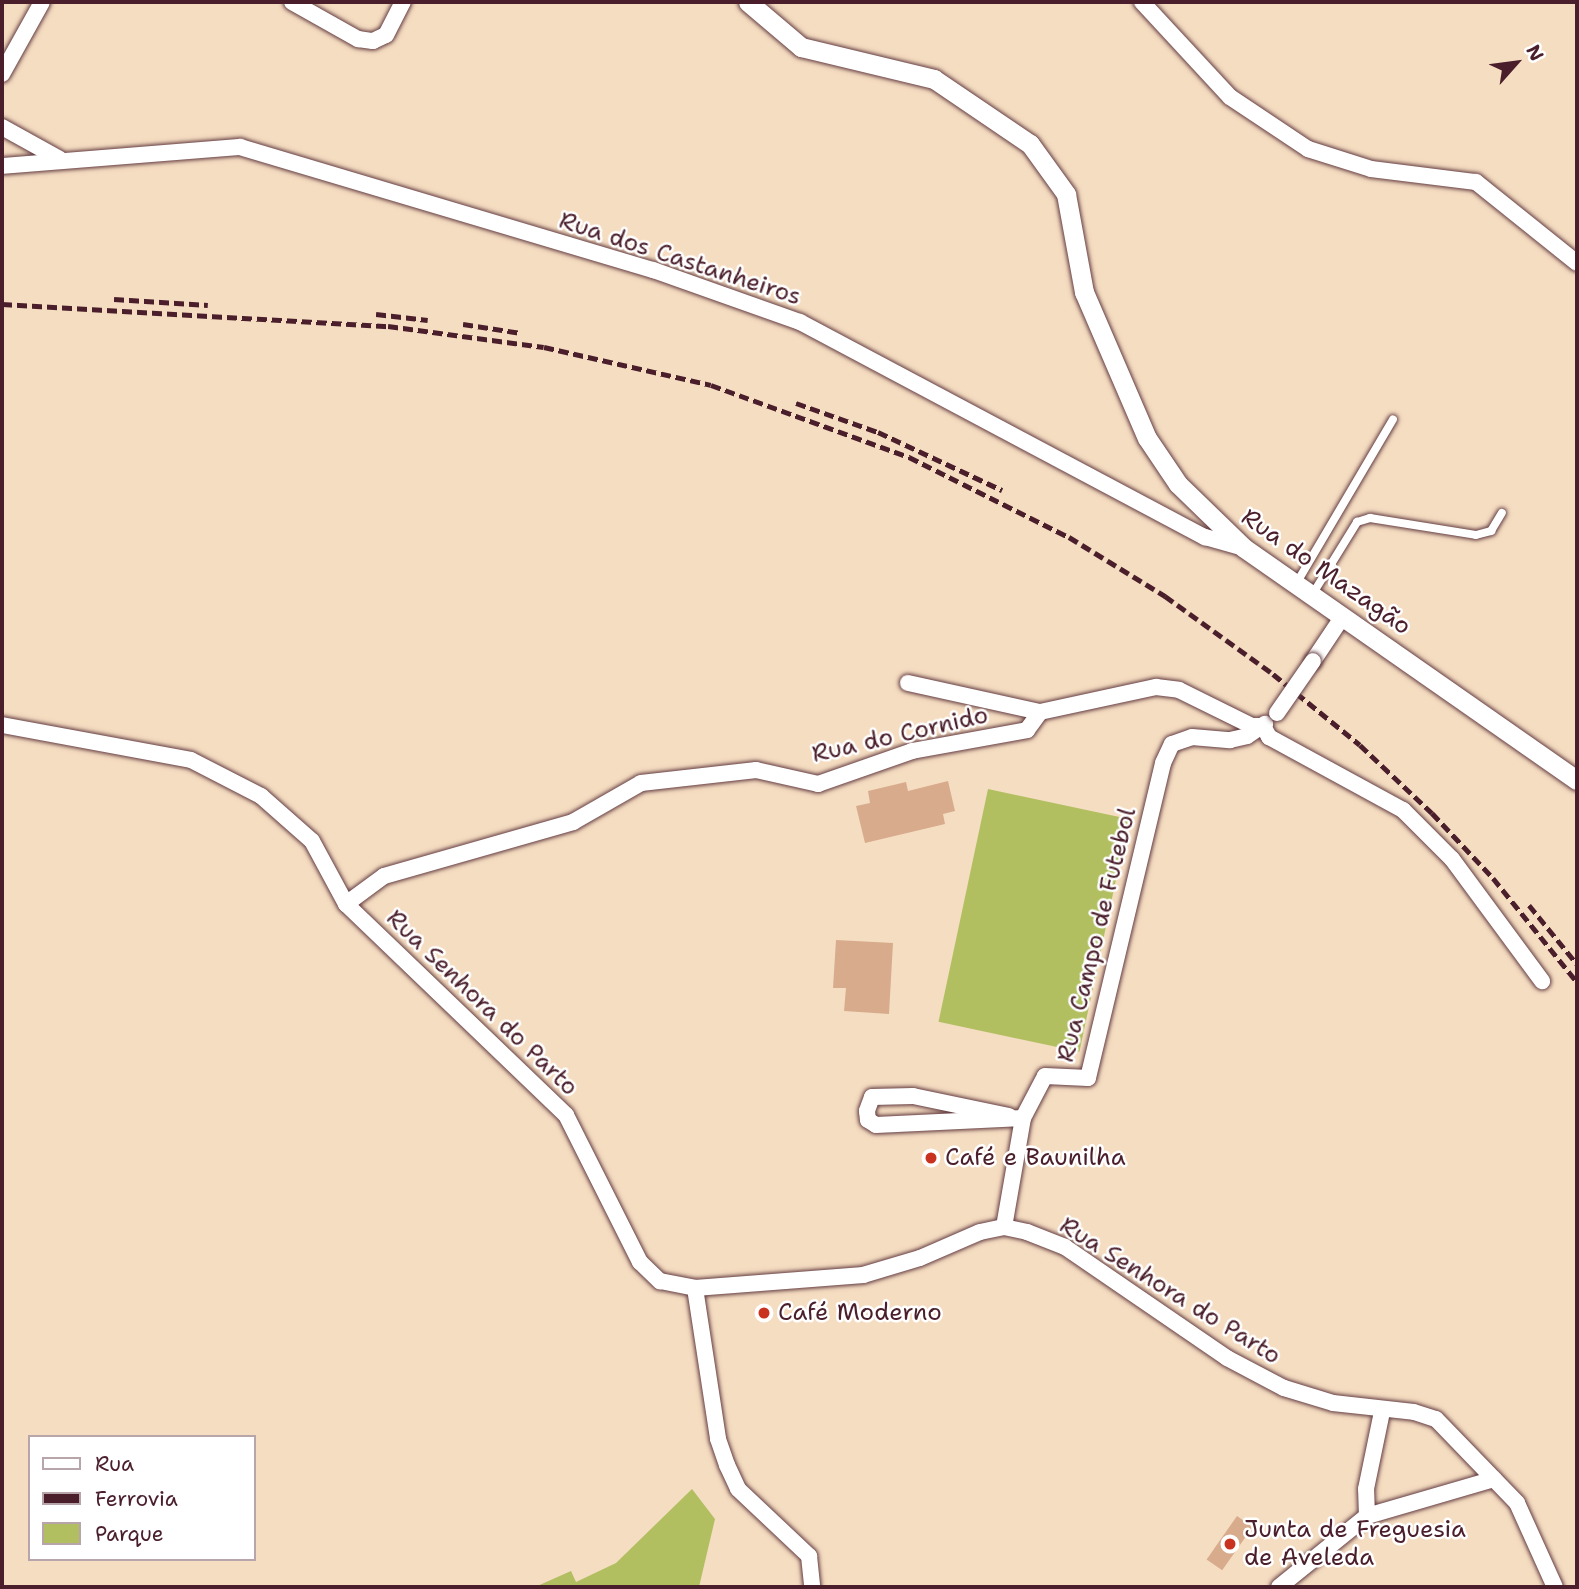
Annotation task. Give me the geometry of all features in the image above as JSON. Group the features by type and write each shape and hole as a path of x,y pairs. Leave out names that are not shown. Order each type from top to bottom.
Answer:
{"street":[{"path":"2,74 42,2"},
{"path":"292,2 358,39 373,41 386,35 403,2"},
{"name":"Rua do Mazagão","path":"748,2 801,47 934,79 1030,144 1066,194 1084,292 1147,438 1178,484 1244,548 1577,780"},
{"path":"1142,2 1230,97 1308,149 1371,169 1476,182 1577,263"},
{"path":"2,128 60,159"},
{"name":"Rua dos Castanheiros","path":"2,166 60,159 240,147 653,270 800,322 1205,537 1244,548"},
{"path":"1263,726 1278,713 1343,616"},
{"path":"908,683 1040,712"},
{"name":"Rua do Cornido","path":"346,904 384,877 573,821 641,783 756,770 818,783 912,751 1027,730 1040,712 1156,687 1179,690 1252,726 1263,726 1269,737 1403,810 1452,859 1542,981"},
{"name":"Rua Senhora do Parto","path":"2,725 191,760 250,790 312,841 346,904 566,1115 640,1262 660,1282 695,1288 863,1275 920,1258 980,1232 1004,1227 1065,1247 1227,1359 1284,1388 1382,1412 1414,1412 1436,1419 1517,1503 1555,1587"},
{"name":"Rua Campo de Futebol","path":"1004,1227 1016,1117 1045,1076 1088,1078 1163,763 1172,744 1192,737 1230,740 1263,726"},
{"path":"913,1096 1016,1117 876,1125 867,1120 867,1111 872,1097 913,1096"},
{"path":"695,1288 718,1438 727,1465 738,1489 809,1556 812,1587"},
{"path":"1367,1516 1366,1489 1382,1412"},
{"path":"1279,1587 1367,1516 1494,1479"}],"lane":[{"path":"1304,589 1393,419"},
{"path":"1304,589 1351,528 1364,519 1476,535 1492,531 1502,513"}],"green space":[{"path":"988,789 1129,819 1079,1052 939,1022"},
{"path":"692,1489 715,1519 699,1587 535,1587 571,1571 576,1582 616,1563"}],"building":[{"path":"948,781 955,811 943,814 945,824 865,843 856,806 870,803 868,791 906,782 908,791"},
{"path":"836,940 893,943 889,1014 844,1011 846,988 833,988"},
{"name":"Junta de Freguesia de Aveleda","path":"1237,1516 1253,1527 1222,1570 1207,1559"}],"railway":[{"path":"114,299 208,305"},
{"path":"2,304 388,326 544,347 711,385 909,457 1069,537 1165,596 1273,674 1360,745 1432,813 1493,878 1577,982"},
{"path":"376,314 428,320"},
{"path":"463,324 521,333"},
{"path":"796,403 878,432 1002,490"},
{"path":"1529,905 1577,964"}],"place":[{"name":"Café e Baunilha","path":"931,1158"},
{"name":"Café Moderno","path":"764,1313"},
{"name":"Junta de Freguesia de Aveleda","path":"1230,1544"}]}
